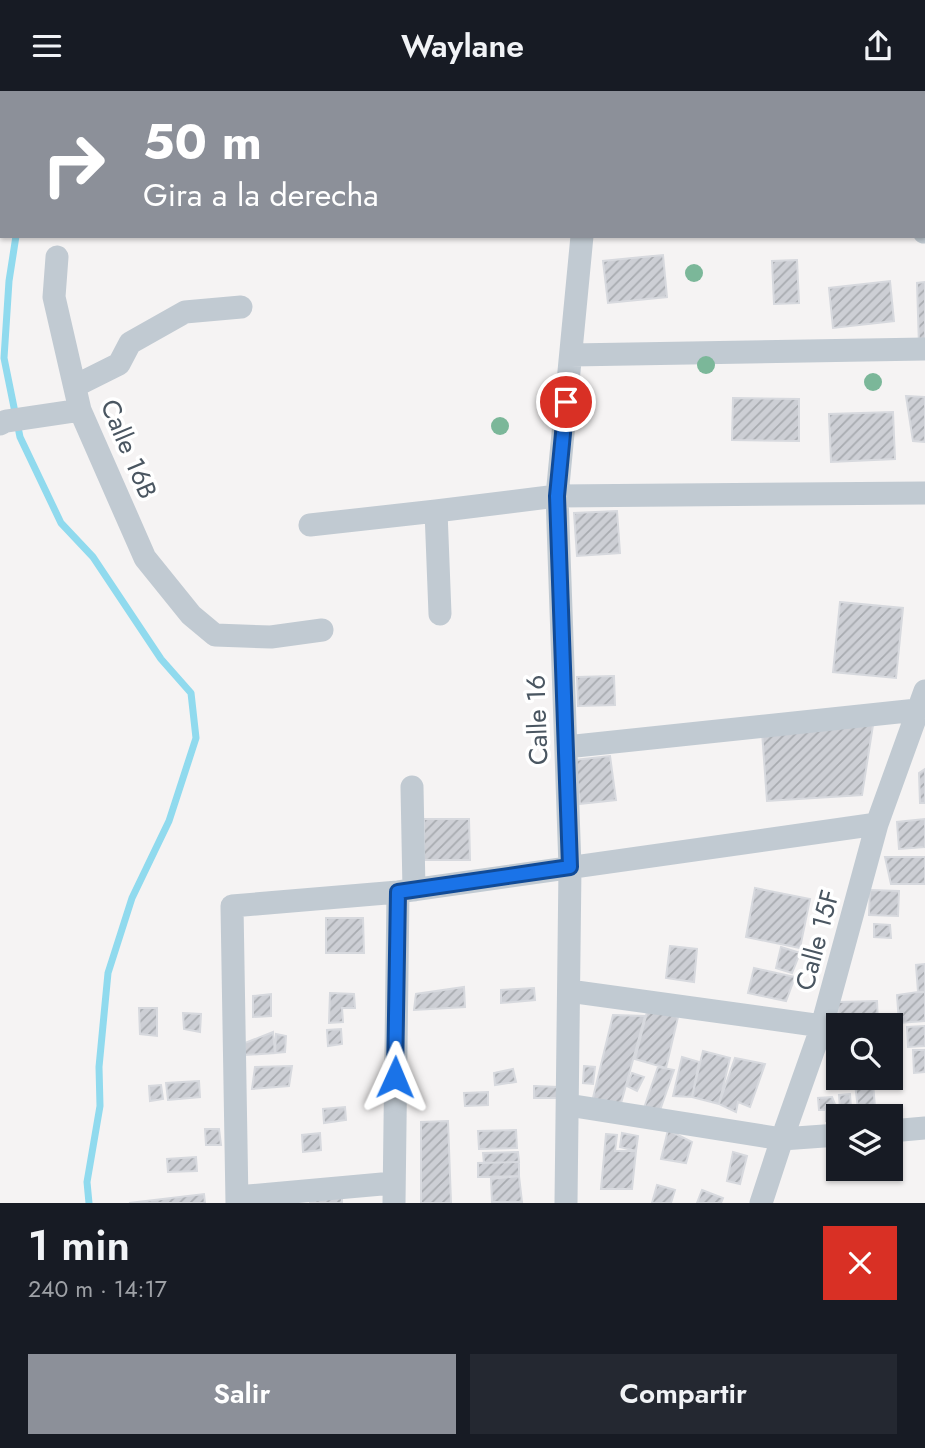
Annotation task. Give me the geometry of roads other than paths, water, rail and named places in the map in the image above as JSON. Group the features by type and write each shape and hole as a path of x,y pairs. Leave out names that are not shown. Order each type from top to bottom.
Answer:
{"street":[{"name":"Calle 16","path":"568,1202 570,867 557,496 582,238"},
{"name":"Calle 16B","path":"57,257 54,297 80,409 145,558 191,615 215,635 271,637 322,630"},
{"path":"75,386 119,363 130,343 185,312 241,307"},
{"path":"571,355 925,349"},
{"path":"0,424 80,409"},
{"path":"310,525 557,496 925,493"},
{"path":"436,511 440,614"},
{"path":"566,747 921,701"},
{"name":"Calle 15F","path":"761,1203 822,1026 877,824 921,701"},
{"path":"412,787 406,891 394,1193 237,1200 232,906 406,891 877,824"},
{"path":"569,991 822,1026"},
{"path":"568,1105 782,1139 826,1136"},
{"path":"903,1130 925,1128"}],"waterway":[{"path":"16,238 9,281 4,358 20,437 61,523 93,557 161,659 191,693 196,738 169,821 132,898 108,973 99,1067 100,1106 87,1182 89,1203"}]}
